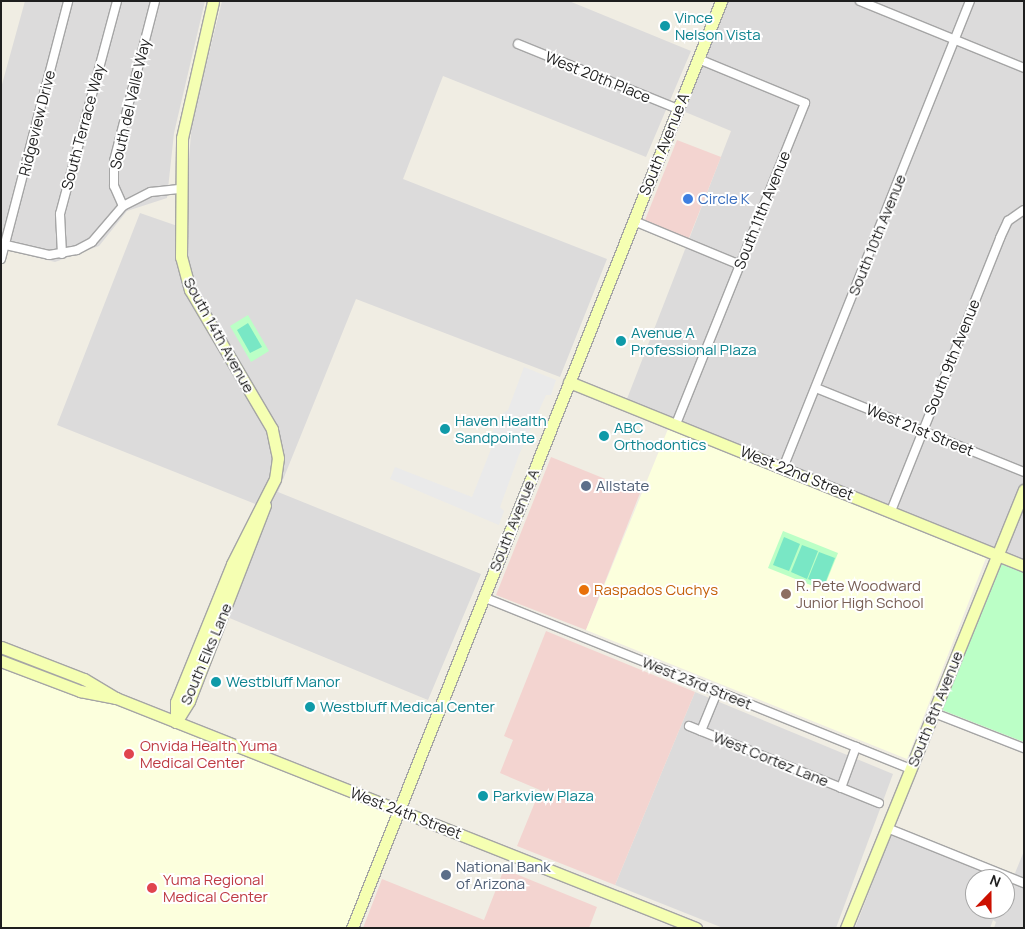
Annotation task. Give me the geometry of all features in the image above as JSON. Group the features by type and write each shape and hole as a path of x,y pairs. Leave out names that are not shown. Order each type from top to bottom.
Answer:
{"main road":[{"name":"South 14th Avenue","path":"213,1 186,116 180,189 181,257 186,279 226,354 265,414 272,429 278,458"},
{"name":"South Avenue A","path":"352,928 397,810 721,1"},
{"name":"West 22nd Street","path":"570,382 1024,566"},
{"name":"South Elks Lane","path":"176,722 189,701 262,517 265,500 275,479 278,458"},
{"name":"South 8th Avenue","path":"846,928 1024,490"},
{"name":"West 24th Street","path":"1,647 84,679 116,698 696,928"},
{"name":"West 24th Street","path":"1,662 80,692 116,698"}],"street":[{"name":"Ridgeview Drive","path":"1,259 68,1"},
{"name":"South Terrace Way","path":"62,254 60,214 117,1"},
{"name":"South del Valle Way","path":"123,206 114,186 114,161 155,1"},
{"path":"860,1 1024,68"},
{"name":"South 10th Avenue","path":"783,468 970,1"},
{"name":"West 20th Place","path":"518,44 678,109"},
{"name":"South 11th Avenue","path":"676,424 805,103 698,59"},
{"path":"6,245 49,255 62,254 92,242 123,206 151,192 180,189"},
{"name":"South 9th Avenue","path":"891,511 1000,238 1008,221 1024,210"},
{"path":"634,221 740,265"},
{"name":"West 21st Street","path":"816,388 1024,472"},
{"name":"West 23rd Street","path":"483,597 911,769"},
{"name":"West Cortez Lane","path":"701,730 717,692"},
{"path":"934,713 1024,748"},
{"name":"West Cortez Lane","path":"689,726 879,803"},
{"name":"West Cortez Lane","path":"841,788 856,747"},
{"path":"887,828 1024,883"}],"shaded area":[{"path":"25,1 205,1 174,133 167,198 127,211 99,246 55,262 1,249 1,88"},
{"path":"222,1 569,1 691,51 646,157 443,76 403,179 607,259 560,377 356,299 278,492 481,574 428,700 227,617 268,509 57,425 140,213 189,230 187,183 192,122"},
{"path":"722,1 1024,1 1024,566 625,404 731,131 678,109"},
{"path":"677,140 721,157 687,243 643,225"},
{"path":"524,367 556,380 551,395 546,395 519,455 500,507 504,511 499,525 390,479 395,467 472,497 493,444 492,433 499,416 508,410"},
{"name":"R. Pete Woodward Junior High School","path":"668,429 986,558 907,759 586,630"},
{"path":"551,457 640,493 586,630 496,595"},
{"path":"546,631 695,692 615,885 517,846 540,790 500,773 513,740 504,736"},
{"name":"Onvida Health Yuma Medical Center","path":"1,660 397,810 351,928 1,928"},
{"path":"695,692 893,774 836,928 723,928 615,885"},
{"path":"887,828 990,869 965,869 965,919 1015,919 1015,873 1024,851 1024,928 994,928 996,922 993,920 990,928 855,928 876,874 869,871"},
{"path":"504,869 597,907 589,928 363,928 382,879 484,920"}],"green space":[{"path":"248,315 269,351 251,362 230,326"},
{"path":"248,323 262,347 250,353 237,330"},
{"path":"783,531 838,553 823,590 768,568"},
{"path":"784,537 800,544 789,571 773,565"},
{"path":"802,545 818,551 807,579 791,572"},
{"path":"819,552 835,558 824,586 808,579"},
{"path":"1001,564 1024,573 1024,742 942,710"}],"place":[{"name":"Vince Nelson Vista","path":"665,26"},
{"name":"Circle K","path":"688,199"},
{"name":"Avenue A Professional Plaza","path":"621,341"},
{"name":"Haven Health Sandpointe","path":"445,429"},
{"name":"ABC Orthodontics","path":"604,436"},
{"name":"Allstate","path":"586,486"},
{"name":"Raspados Cuchys","path":"584,590"},
{"name":"R. Pete Woodward Junior High School","path":"786,594"},
{"name":"Westbluff Manor","path":"216,682"},
{"name":"Westbluff Medical Center","path":"310,707"},
{"name":"Onvida Health Yuma Medical Center","path":"129,754"},
{"name":"Parkview Plaza","path":"483,796"},
{"name":"National Bank of Arizona","path":"446,875"},
{"name":"Yuma Regional Medical Center","path":"152,888"}]}
